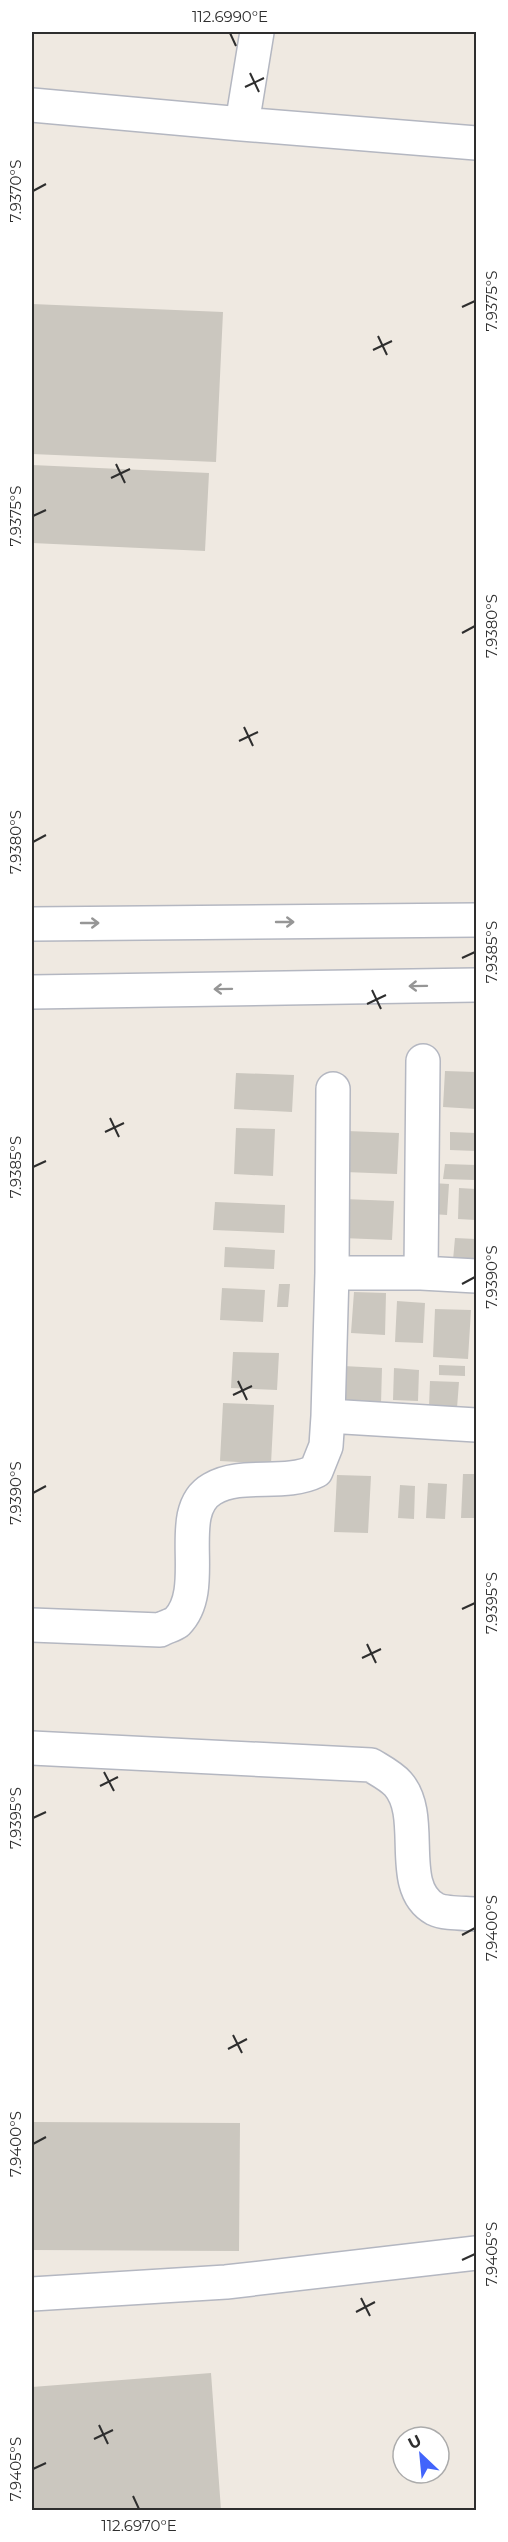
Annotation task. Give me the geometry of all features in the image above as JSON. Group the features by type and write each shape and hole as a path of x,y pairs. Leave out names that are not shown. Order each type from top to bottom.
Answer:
{"street":[{"path":"242,124 257,32"},
{"path":"32,105 477,143"},
{"path":"32,924 477,920"},
{"path":"32,992 477,985"},
{"path":"421,1273 423,1061"},
{"path":"32,1625 160,1630 177,1622 186,1605 193,1582 194,1518 200,1499 212,1489 230,1482 294,1477 315,1472 326,1446 328,1416 332,1273 333,1089"},
{"path":"332,1273 421,1273 477,1276"},
{"path":"328,1416 477,1425"},
{"path":"32,1748 371,1765 398,1784 408,1803 413,1839 414,1882 422,1898 436,1910 477,1914"},
{"path":"32,2294 226,2282 477,2253"}],"building":[{"path":"32,304 223,312 216,462 32,454"},
{"path":"32,465 209,473 205,551 32,543"},
{"path":"445,1071 476,1072 476,1109 443,1107"},
{"path":"236,1073 294,1075 292,1112 234,1109"},
{"path":"236,1128 275,1129 273,1176 234,1174"},
{"path":"347,1131 399,1133 397,1174 345,1172"},
{"path":"450,1132 476,1133 476,1151 450,1150"},
{"path":"445,1164 476,1165 475,1180 443,1179"},
{"path":"432,1183 449,1184 447,1215 431,1214"},
{"path":"459,1188 476,1189 476,1220 458,1219"},
{"path":"344,1199 394,1201 392,1240 342,1238"},
{"path":"215,1202 285,1205 284,1233 213,1230"},
{"path":"455,1238 476,1239 476,1262 453,1260"},
{"path":"225,1247 275,1250 274,1269 224,1267"},
{"path":"279,1284 290,1284 288,1307 277,1307"},
{"path":"222,1288 265,1290 263,1322 220,1320"},
{"path":"354,1292 386,1293 385,1335 351,1333"},
{"path":"397,1301 425,1303 423,1343 395,1342"},
{"path":"435,1309 471,1310 468,1359 433,1357"},
{"path":"233,1352 279,1353 277,1390 231,1388"},
{"path":"439,1365 465,1366 465,1376 439,1375"},
{"path":"343,1366 382,1368 381,1404 341,1402"},
{"path":"394,1368 419,1370 418,1401 393,1400"},
{"path":"430,1381 459,1382 457,1408 429,1407"},
{"path":"223,1403 274,1405 271,1464 220,1461"},
{"path":"463,1474 476,1474 476,1518 461,1518"},
{"path":"337,1475 371,1476 368,1533 334,1532"},
{"path":"428,1483 447,1484 445,1519 426,1518"},
{"path":"400,1485 415,1486 414,1519 398,1518"},
{"path":"32,2122 240,2123 239,2251 32,2250"},
{"path":"211,2373 221,2510 32,2510 32,2387"}]}
